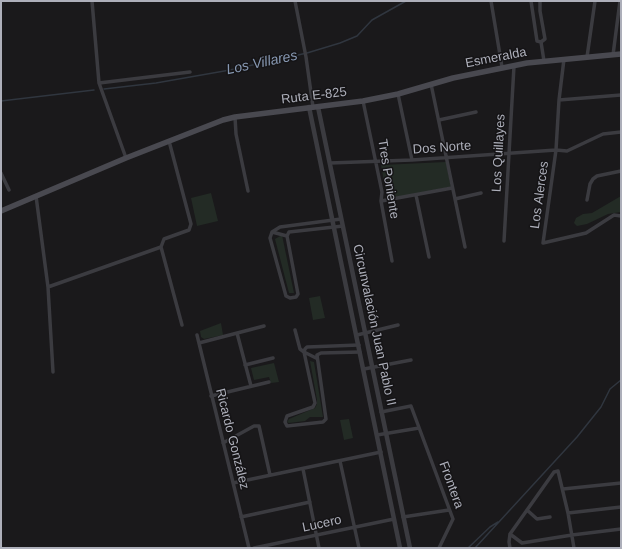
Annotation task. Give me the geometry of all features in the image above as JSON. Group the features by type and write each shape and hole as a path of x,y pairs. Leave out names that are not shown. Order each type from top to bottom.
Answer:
{"main road":[{"name":"Esmeralda","path":"378,98 398,94 453,78 502,67 544,61 621,54"},
{"name":"Ruta E-825","path":"235,117 378,98"},
{"path":"1,211 126,158 223,120 235,117"}],"street":[{"path":"92,1 99,83 126,158"},
{"path":"295,1 314,107"},
{"path":"491,1 502,67"},
{"path":"530,1 537,41 541,42 544,61"},
{"path":"540,1 540,11 545,39 541,42"},
{"path":"587,57 596,1"},
{"path":"613,55 620,3"},
{"path":"532,12 540,11"},
{"name":"Los Alerces","path":"564,59 559,100 556,150 543,243 586,233 614,215 621,216"},
{"name":"Los Quillayes","path":"504,241 514,66"},
{"path":"99,83 190,72"},
{"path":"431,84 465,247"},
{"path":"398,94 412,160"},
{"path":"559,100 621,95"},
{"name":"Tres Poniente","path":"363,101 382,192 381,201 392,261"},
{"name":"Circunvalación Juan Pablo II","path":"314,107 330,163 410,548"},
{"name":"Circunvalación Juan Pablo II","path":"314,107 334,228 400,548"},
{"path":"439,120 476,112"},
{"path":"235,117 236,134 248,191"},
{"name":"Los Alerces","path":"556,150 570,150 599,135 621,132"},
{"path":"169,141 191,224 189,230 164,239 161,247 182,325"},
{"name":"Dos Norte","path":"330,163 412,160 556,150"},
{"path":"587,200 590,184 593,179 597,176 621,171"},
{"path":"1,173 3,181 9,190"},
{"path":"381,201 452,188"},
{"path":"455,199 481,193"},
{"path":"416,195 429,257"},
{"path":"36,196 48,287 53,372"},
{"path":"287,236 298,294 296,297 290,298 286,296 270,238 272,232 280,227 342,220"},
{"path":"287,236 289,232 343,226"},
{"path":"272,232 287,236"},
{"path":"48,287 161,247"},
{"path":"357,335 398,325"},
{"path":"198,343 264,326"},
{"path":"295,330 300,349 316,358"},
{"path":"237,333 251,386"},
{"name":"Ricardo González","path":"197,335 249,548"},
{"path":"359,346 307,347 305,349 304,352 314,403 313,407 287,416 285,422 287,426 323,422 326,419 316,358 318,354 360,352"},
{"path":"245,365 273,358"},
{"path":"364,369 411,360"},
{"path":"212,396 269,382"},
{"name":"Frontera","path":"381,412 411,406 453,519 439,548"},
{"path":"223,443 255,426 260,426 270,475"},
{"path":"377,435 419,428"},
{"path":"233,483 380,452"},
{"path":"340,461 359,548"},
{"path":"303,469 319,548"},
{"path":"510,548 510,534 554,472 558,471 568,513 574,548"},
{"path":"563,489 621,483"},
{"path":"241,517 310,502"},
{"path":"568,513 621,507"},
{"path":"404,517 449,510"},
{"path":"527,510 537,519 550,517"},
{"name":"Lucero","path":"254,548 394,519"},
{"path":"510,534 522,543 621,529"}],"shaded area":[{"path":"446,162 451,187 387,199 381,165"},
{"path":"211,193 218,221 197,226 191,198"},
{"path":"621,196 621,212 608,214 587,224 577,226 574,223 576,218 583,214 592,213"},
{"path":"282,235 294,293 289,293 275,239"},
{"path":"320,296 325,318 313,320 309,298"},
{"path":"221,323 223,335 204,339 201,337 200,331"},
{"path":"310,361 314,362 323,417 310,417 305,421 289,423 287,422 289,419 315,408 317,404"},
{"path":"274,363 279,382 271,383 269,377 254,380 251,368"},
{"path":"349,419 353,438 344,440 340,420"}],"waterway":[{"name":"Los Villares","path":"104,89 156,83 230,70 307,53 357,36 372,20 406,1"},
{"path":"1,101 94,90"},
{"path":"475,548 577,437 601,407 610,389 621,380"},
{"path":"468,548 490,527 498,522"}]}
